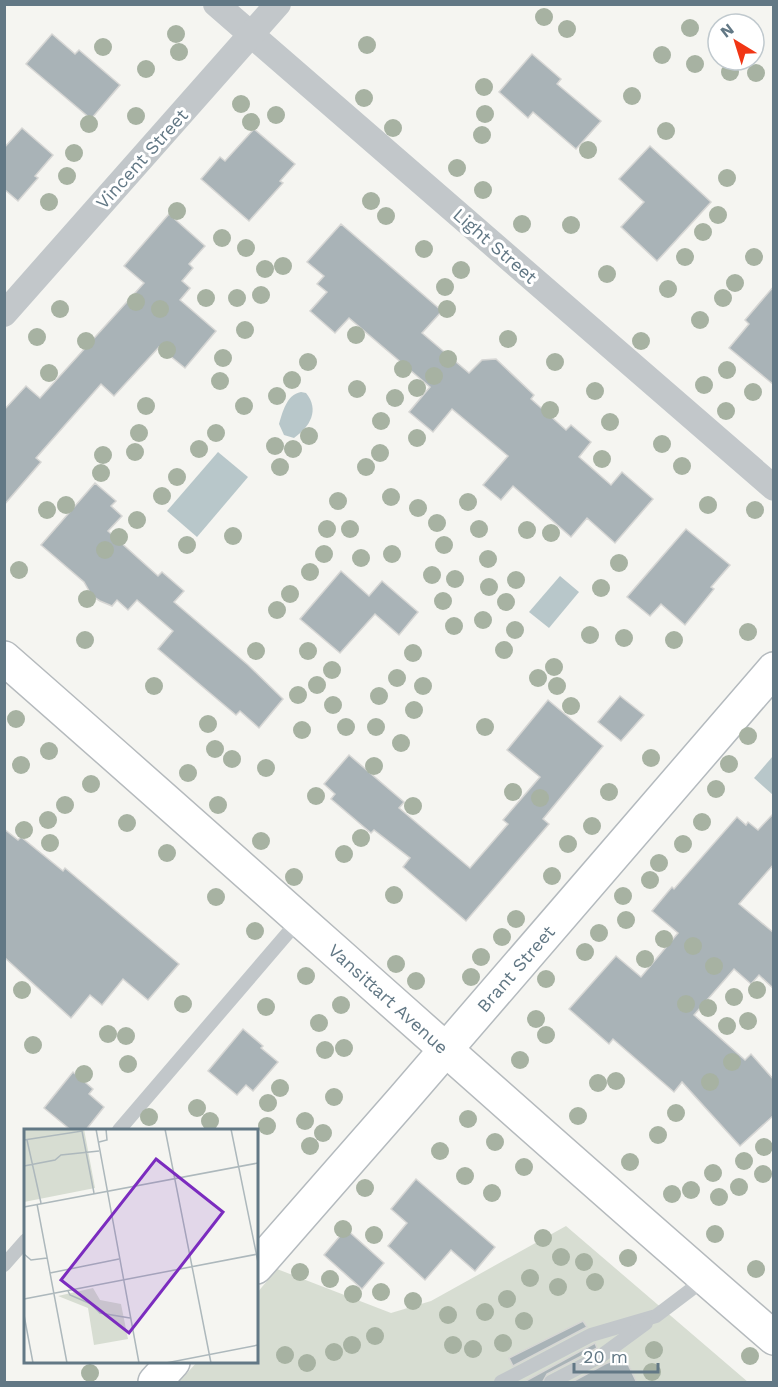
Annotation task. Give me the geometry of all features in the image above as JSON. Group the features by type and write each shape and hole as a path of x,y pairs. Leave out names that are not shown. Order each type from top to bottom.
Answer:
{"main road":[{"name":"Vansittart Avenue","path":"4,658 446,1051 774,1338"},
{"name":"Brant Street","path":"258,1265 446,1051 774,669"},
{"path":"155,1383 172,1363"}],"street":[{"name":"Light Street","path":"216,4 774,488"},
{"name":"Vincent Street","path":"4,314 278,4"}],"lane":[{"path":"121,1129 300,919"},
{"path":"4,1265 24,1242"},
{"path":"551,1383 601,1356 705,1279"},
{"path":"501,1383 591,1335 656,1316"}],"shaded area":[{"path":"301,392 306,393 310,399 313,412 305,429 294,438 284,435 279,424 289,400"},
{"path":"218,452 248,477 197,537 167,511"},
{"path":"560,576 579,592 549,628 529,612"},
{"path":"773,756 773,795 754,778"},
{"path":"566,1226 748,1382 179,1382 196,1363 258,1363 258,1292 277,1269 391,1313 431,1301"}],"building":[{"path":"52,34 75,54 79,50 120,85 91,119 26,64"},
{"path":"532,54 561,79 557,84 601,121 576,149 533,112 528,118 499,92"},
{"path":"22,128 53,155 35,176 38,178 18,201 4,189 4,148"},
{"path":"254,129 295,164 280,181 283,183 249,221 201,179 220,157 225,161"},
{"path":"650,146 711,202 657,261 621,227 644,202 619,179"},
{"path":"169,214 205,246 189,264 193,268 182,281 190,288 180,300 216,331 185,368 159,347 114,396 101,384 36,458 41,462 4,505 4,410 26,386 40,398 144,283 124,266"},
{"path":"341,224 442,311 422,333 469,373 482,360 496,359 534,395 531,399 566,430 571,425 591,442 579,457 611,485 622,472 653,499 615,543 587,518 571,537 513,486 501,500 483,485 508,456 452,409 433,432 409,412 430,387 349,318 335,333 310,311 327,292 317,284 324,276 307,262"},
{"path":"774,286 774,385 729,348 749,324 745,320"},
{"path":"95,483 116,501 111,506 122,516 108,531 158,576 162,572 184,591 174,602 248,665 283,699 259,728 240,711 236,715 158,649 173,631 137,600 128,610 117,600 112,606 100,601 92,596 84,582 41,545"},
{"path":"686,529 730,565 711,587 714,589 685,625 661,604 650,616 627,597"},
{"path":"341,571 369,596 382,581 418,612 399,635 375,614 340,653 300,619"},
{"path":"620,696 644,715 621,741 598,722"},
{"path":"548,700 603,746 543,819 549,824 466,921 403,867 410,858 374,830 371,833 331,799 335,794 324,784 349,755 404,802 399,808 470,868 508,824 503,820 540,777 507,750"},
{"path":"774,813 774,864 739,904 774,933 774,989 759,975 751,984 734,969 694,1015 745,1060 751,1054 774,1080 774,1115 740,1146 682,1082 674,1092 613,1039 609,1044 569,1009 616,956 641,977 678,933 652,911 737,817 746,825 748,822 758,830"},
{"path":"4,829 18,840 21,837 63,871 65,868 179,964 148,1000 123,979 102,1005 90,995 71,1018 4,957"},
{"path":"243,1029 278,1062 253,1091 246,1085 237,1095 208,1071"},
{"path":"73,1072 93,1089 89,1094 104,1107 87,1129 70,1129 44,1108"},
{"path":"416,1179 495,1247 475,1271 451,1250 425,1280 388,1246 407,1223 391,1209"},
{"path":"346,1229 384,1263 362,1289 324,1255"},
{"path":"583,1321 587,1327 513,1366 509,1358"},
{"path":"595,1343 597,1348 547,1374 542,1383 522,1383"},
{"path":"624,1356 637,1383 570,1383 605,1364"}]}
